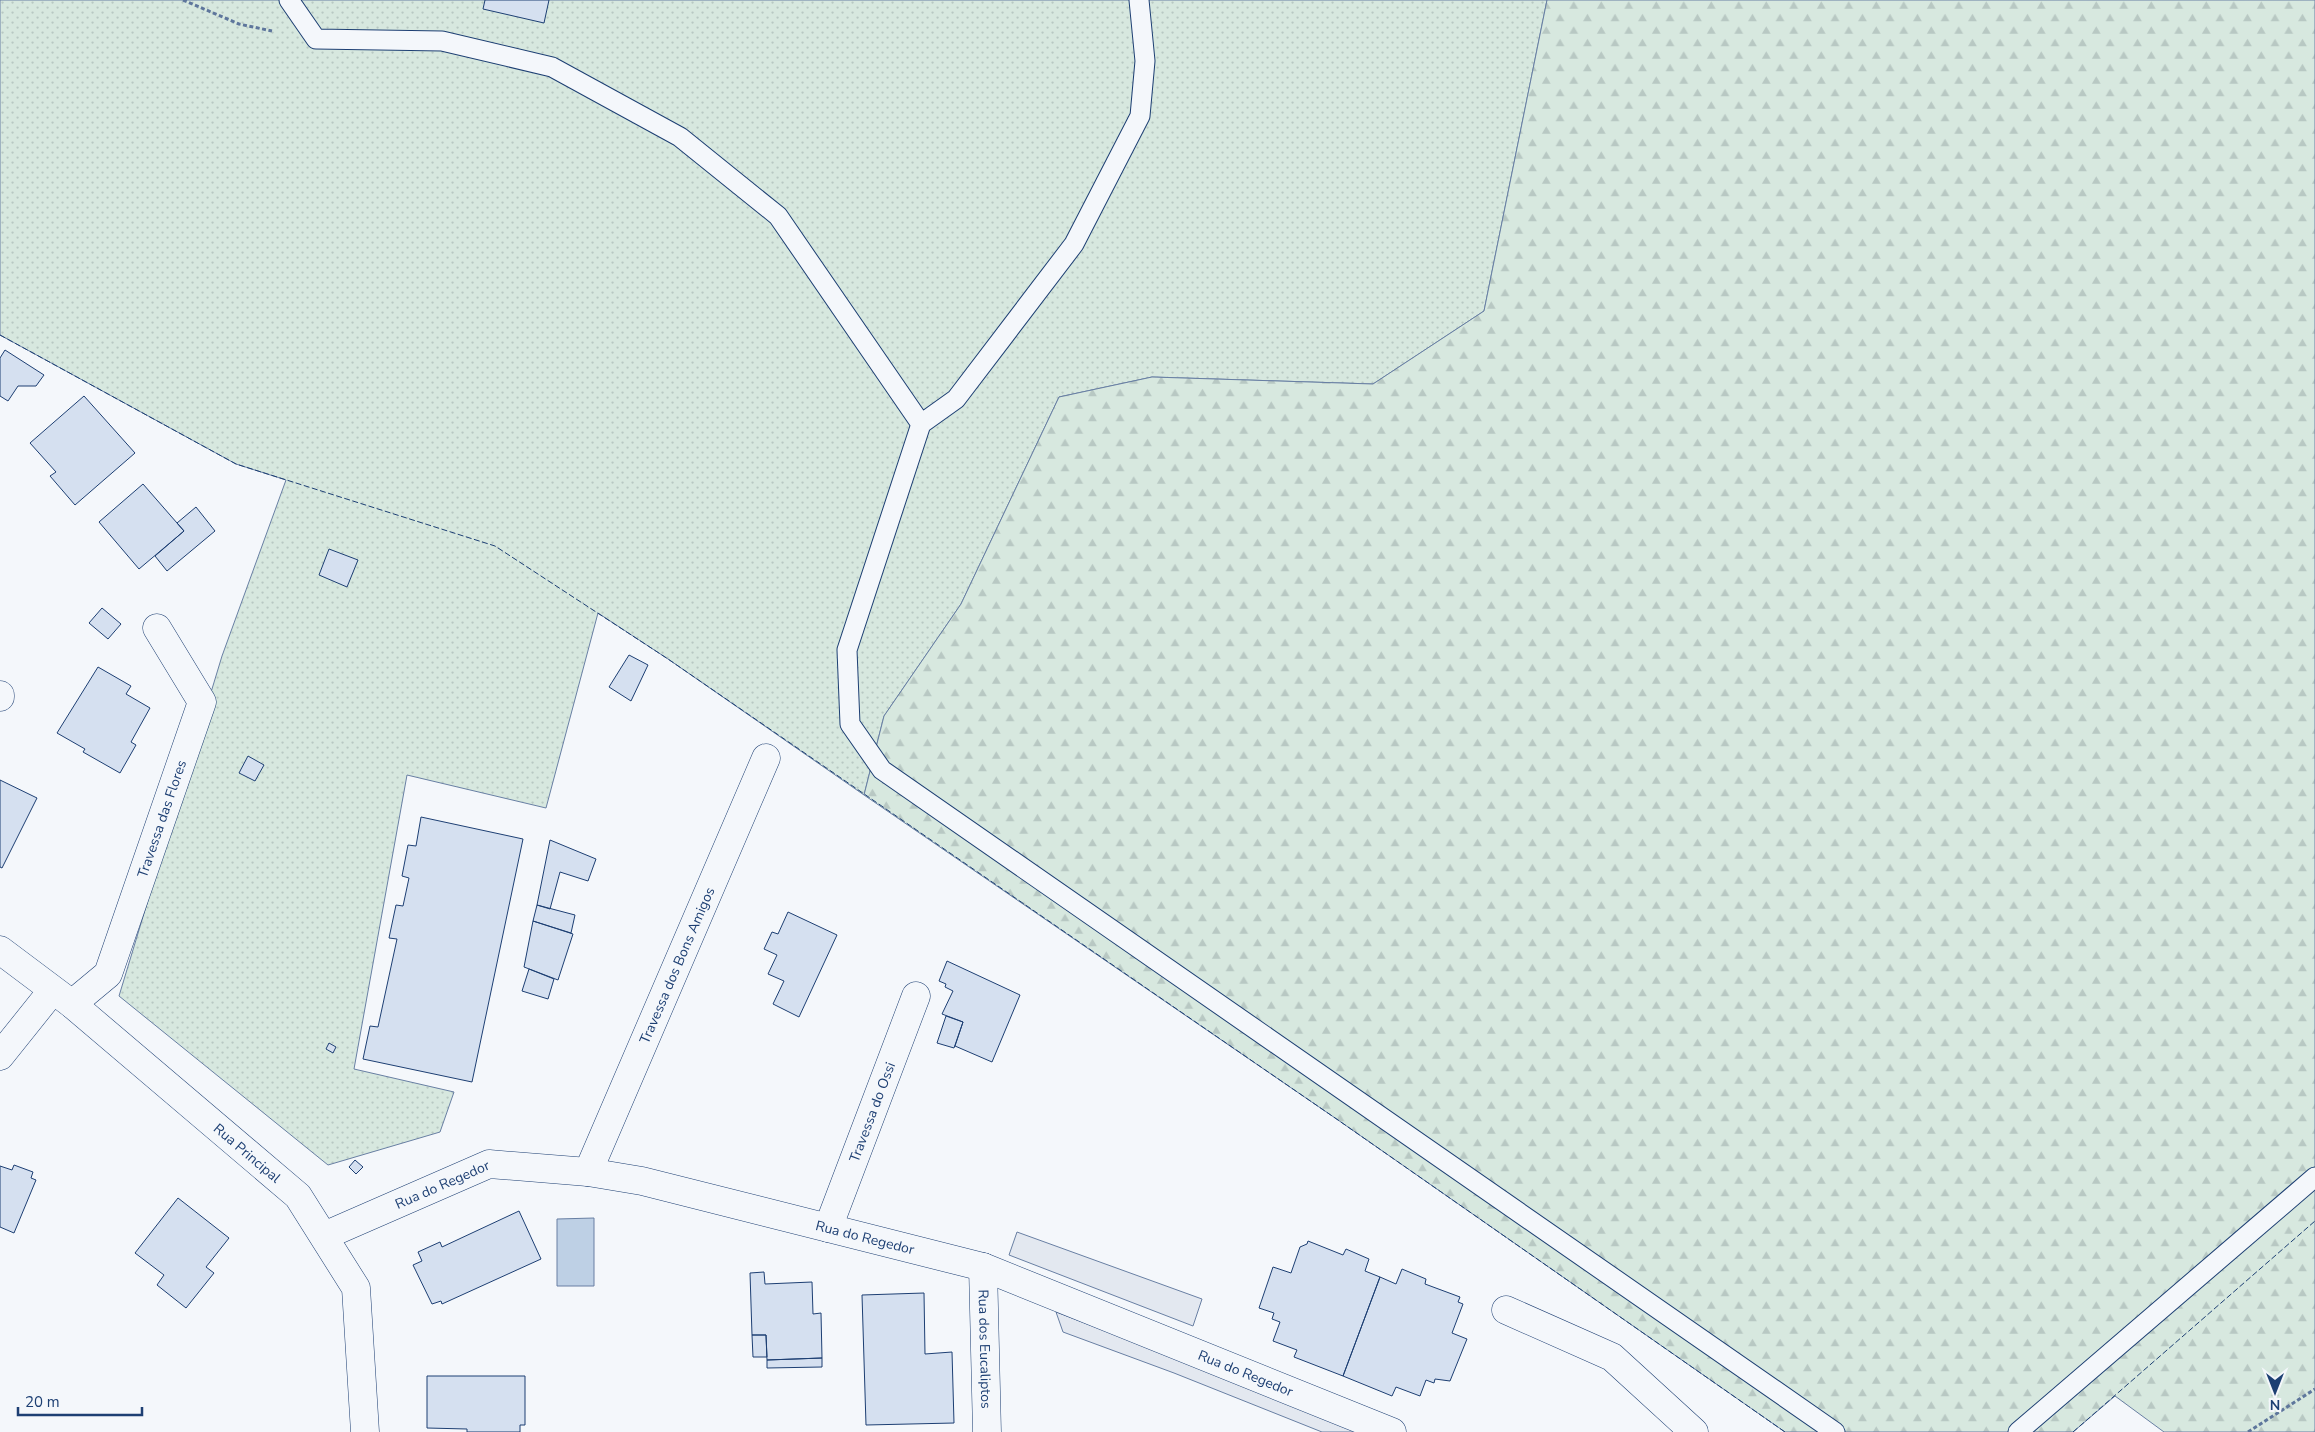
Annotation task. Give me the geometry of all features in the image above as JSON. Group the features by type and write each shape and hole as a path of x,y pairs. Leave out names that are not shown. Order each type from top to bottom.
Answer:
{"street":[{"name":"Travessa das Flores","path":"62,997 108,974 202,702 157,628"},
{"name":"Travessa dos Bons Amigos","path":"588,1172 766,758"},
{"name":"Rua Principal","path":"0,950 62,997 298,1196 356,1288 365,1432"},
{"name":"Travessa do Ossi","path":"828,1228 916,996"},
{"path":"0,1056 62,997"},
{"name":"Rua do Regedor","path":"324,1236 489,1164 588,1172 642,1180 983,1267 1392,1432"},
{"name":"Rua dos Eucaliptos","path":"983,1267 987,1432"},
{"path":"1506,1310 1612,1356 1694,1432"}],"lane":[{"path":"289,0 316,39 442,41 552,67 680,137 778,216 921,424"},
{"path":"1139,0 1145,61 1140,116 1074,244 956,399 921,424 847,650 850,724 882,770 1835,1432"},
{"path":"2018,1432 2315,1177"}],"path":[{"path":"183,0 238,24 316,39"},
{"path":"2248,1432 2315,1389"}],"green space":[{"path":"0,0 1547,0 1484,311 1373,384 1152,377 1059,397 961,604 884,716 864,795 668,659 598,613 546,808 407,775 354,1069 454,1092 440,1132 328,1165 119,996 222,656 286,480 236,464 0,335"},
{"path":"1547,0 2315,0 2315,1432 2164,1432 2115,1396 2073,1432 1785,1432 1338,1120 864,795 884,716 961,604 1059,397 1152,377 1373,384 1484,311"}],"shaded area":[{"path":"1017,1232 1202,1299 1193,1326 1009,1255"},
{"path":"1056,1312 1368,1432 1322,1432 1174,1373 1063,1332"}],"water":[{"path":"594,1218 594,1286 557,1286 557,1219"}],"building":[{"path":"485,0 549,0 544,23 483,9"},
{"path":"5,350 44,375 36,386 18,386 8,401 0,396 0,358"},
{"path":"84,396 135,453 75,505 50,476 56,472 30,443"},
{"path":"143,484 184,531 139,569 99,522"},
{"path":"196,507 215,531 167,571 155,556 184,531 177,523"},
{"path":"329,549 358,560 347,587 319,575"},
{"path":"102,608 121,624 108,639 89,623"},
{"path":"629,655 648,665 631,701 609,687"},
{"path":"98,667 131,686 126,694 150,708 131,742 136,745 120,773 83,752 85,749 57,733"},
{"path":"248,756 264,765 255,781 239,773"},
{"path":"0,780 37,798 2,868 0,867"},
{"path":"421,817 523,839 472,1082 363,1059 370,1026 378,1027 397,939 389,938 396,905 403,906 409,878 402,876 408,845 416,846"},
{"path":"550,840 596,859 588,881 560,872 550,909 537,905"},
{"path":"537,905 575,915 571,933 533,921"},
{"path":"788,912 837,935 799,1017 773,1004 784,981 768,974 777,955 764,949 772,932 778,934"},
{"path":"533,921 573,934 558,980 524,967"},
{"path":"947,961 1020,995 992,1062 955,1046 963,1022 942,1014 953,991 945,987 946,984 939,981"},
{"path":"529,969 554,979 548,999 522,991"},
{"path":"946,1016 963,1022 954,1048 937,1043"},
{"path":"329,1043 336,1047 333,1053 326,1049"},
{"path":"355,1160 363,1167 356,1174 349,1167"},
{"path":"14,1165 33,1172 31,1178 36,1180 14,1233 0,1227 0,1166 12,1170"},
{"path":"178,1198 229,1238 206,1267 214,1273 186,1308 157,1285 164,1275 135,1253"},
{"path":"519,1211 541,1259 442,1304 441,1301 432,1304 413,1265 422,1261 418,1252 440,1242 442,1247"},
{"path":"1308,1241 1343,1255 1346,1249 1369,1259 1365,1271 1380,1277 1343,1376 1294,1357 1297,1350 1273,1341 1280,1322 1272,1319 1274,1313 1259,1308 1273,1267 1291,1273 1300,1247 1307,1244"},
{"path":"1402,1269 1426,1279 1425,1284 1460,1297 1458,1302 1463,1304 1452,1333 1467,1339 1450,1381 1435,1379 1434,1383 1426,1380 1420,1396 1396,1387 1392,1396 1343,1376 1380,1277 1396,1284"},
{"path":"764,1272 765,1284 812,1282 813,1314 821,1313 822,1358 767,1360 766,1335 752,1335 750,1273"},
{"path":"924,1293 925,1354 952,1352 954,1423 866,1425 862,1295"},
{"path":"752,1335 766,1335 767,1357 753,1357"},
{"path":"822,1358 822,1367 767,1368 767,1360"},
{"path":"427,1376 525,1376 525,1425 520,1425 520,1432 467,1432 467,1429 427,1428"}],"fence":[{"path":"0,335 236,464 495,546 668,659 1338,1120 1785,1432"},
{"path":"2073,1432 2315,1221"}]}
